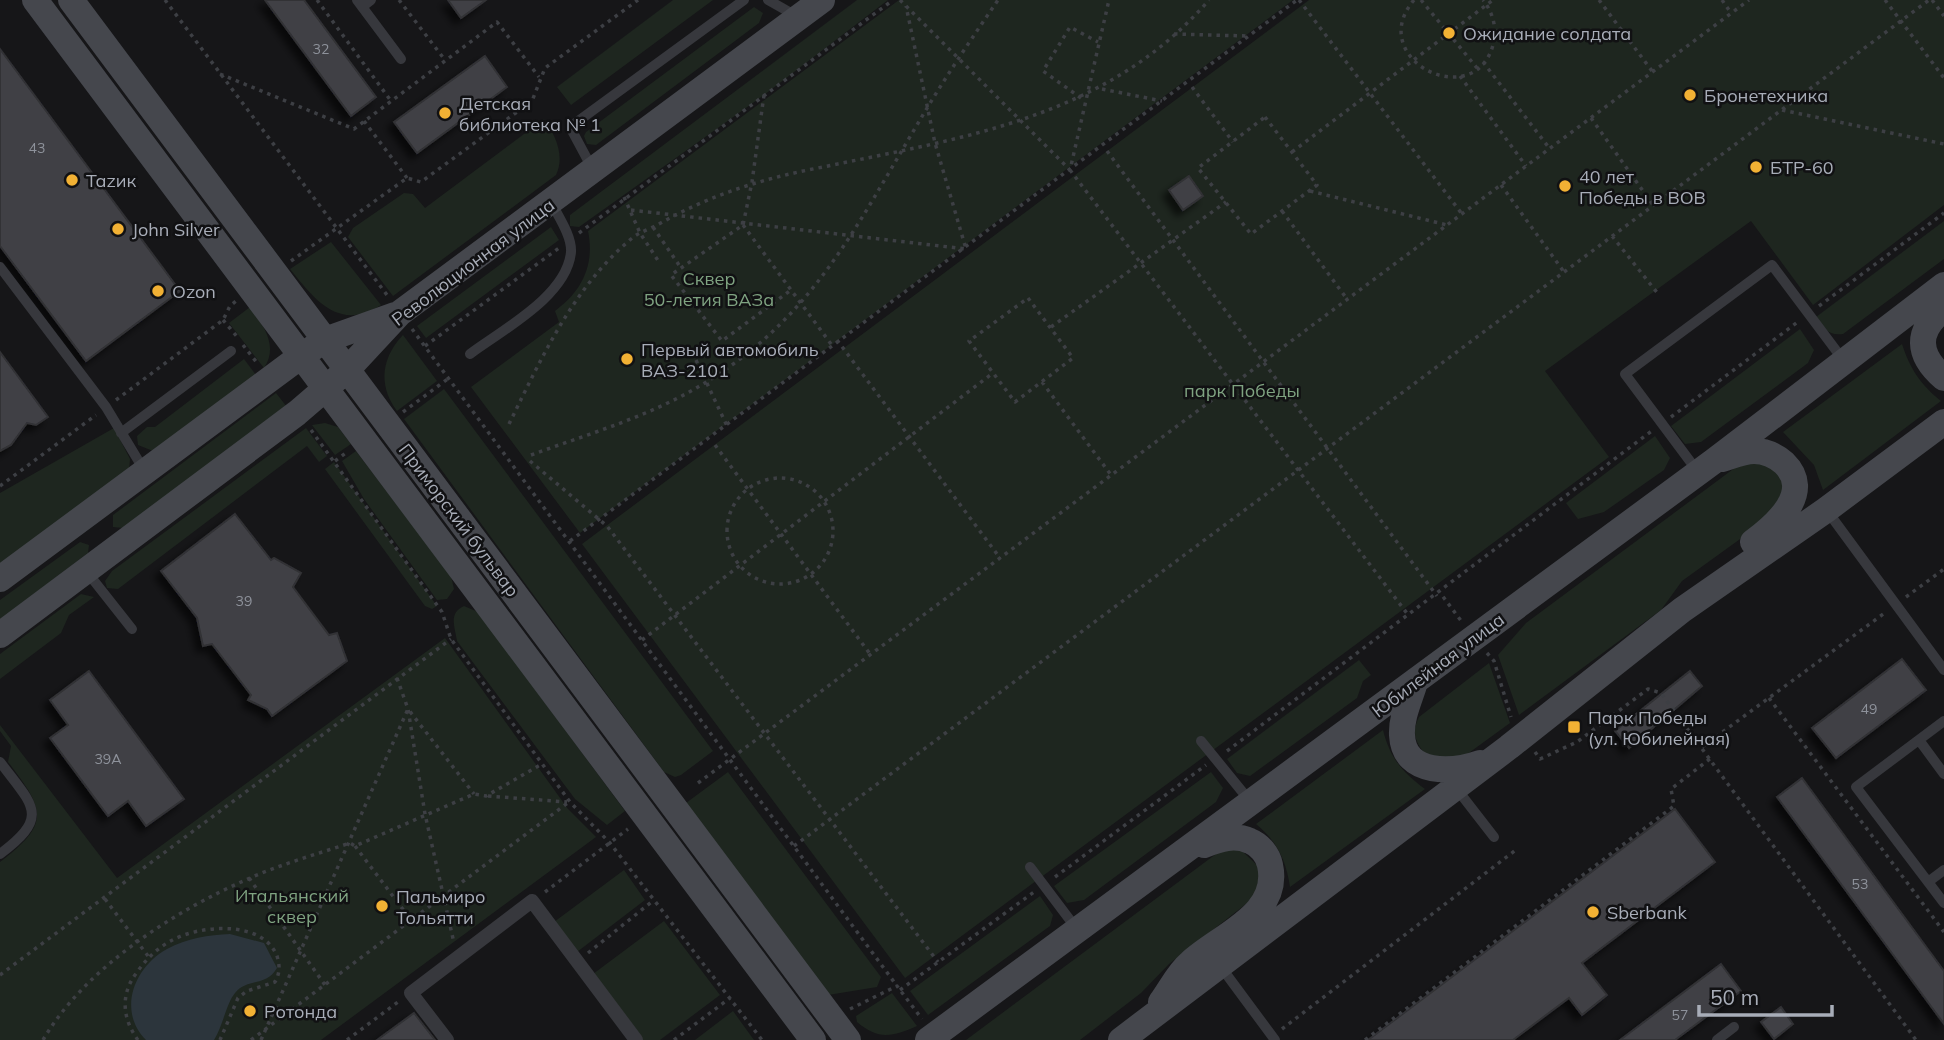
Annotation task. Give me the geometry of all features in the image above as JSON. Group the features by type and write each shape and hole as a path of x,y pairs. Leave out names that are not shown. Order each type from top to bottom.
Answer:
{"main road":[{"path":"35,0 813,1040"},
{"name":"Приморский бульвар","path":"71,0 848,1040"},
{"name":"Революционная улица","path":"0,635 326,389 400,313 594,172 822,0"},
{"name":"Юбилейная улица","path":"926,1030 1078,930 1252,804 1706,467 1944,285"},
{"path":"1944,309 1929,320 1922,340 1925,356 1944,379"},
{"path":"0,579 325,340 400,313"},
{"path":"1121,1040 1221,967 1682,610 1826,510 1944,422"},
{"path":"1682,610 1706,577 1781,519 1795,493 1789,468 1771,454 1755,451 1706,467"},
{"path":"86,514 112,549"},
{"path":"1415,682 1404,715 1402,736 1413,757 1424,766 1439,771 1460,770 1490,760"},
{"path":"1149,1021 1188,964 1261,909 1271,892 1269,859 1258,844 1238,836 1218,839 1182,854"}],"street":[{"path":"447,1040 411,993 532,901 636,1040"}],"lane":[{"path":"371,0 359,4 401,59"},
{"path":"594,172 570,127 744,0"},
{"path":"768,0 798,17"},
{"path":"470,354 555,291 567,266 570,240 551,202"},
{"path":"1706,467 1662,424 1625,374 1772,265 1844,361"},
{"path":"0,267 106,407 144,471"},
{"path":"121,433 231,351"},
{"path":"1826,510 1944,670"},
{"path":"85,569 132,629"},
{"path":"1944,721 1856,787 1944,903"},
{"path":"1919,740 1944,774"},
{"path":"1201,741 1252,804"},
{"path":"0,762 28,799 32,811 25,835 0,854"},
{"path":"1455,786 1494,837"},
{"path":"1030,867 1078,930"},
{"path":"1928,882 1944,870"},
{"path":"1221,967 1273,1038"},
{"path":"1717,1040 1734,1027"}],"path":[{"path":"165,0 504,450 899,988 926,1030"},
{"path":"317,0 391,101"},
{"path":"399,0 445,60"},
{"path":"365,121 407,178 421,182 532,101 539,77 545,68 638,0"},
{"path":"425,346 893,0"},
{"path":"900,0 1070,170 1409,616"},
{"path":"531,455 650,411 706,382 755,347 801,303 852,237 928,106 998,0"},
{"path":"1070,170 1083,97 1109,0"},
{"path":"509,424 543,354 568,313 594,276 640,233 752,182 935,144 1019,121 1083,97 1141,62 1209,0"},
{"path":"570,541 727,426 831,344 966,249 1291,2 1298,0 1462,214"},
{"path":"1414,0 1406,13 1402,30 1406,50 1413,61 1437,76 1460,76 1477,68 1490,52 1495,30 1483,0"},
{"path":"1421,0 1477,68"},
{"path":"1292,152 1493,0"},
{"path":"1599,0 1653,72"},
{"path":"1721,0 1731,13"},
{"path":"698,783 1749,0"},
{"path":"1885,0 1944,78"},
{"path":"794,846 1930,0 1944,16"},
{"path":"906,6 935,144 966,249"},
{"path":"219,74 354,129 497,22 539,77"},
{"path":"1083,97 1043,71 1070,27 1098,42"},
{"path":"1174,34 1249,36"},
{"path":"1483,62 1550,149"},
{"path":"1460,76 1526,166"},
{"path":"1192,87 1233,142"},
{"path":"1100,88 1161,101"},
{"path":"764,95 743,225 671,275 722,341 791,290"},
{"path":"1782,110 1944,144"},
{"path":"1265,117 1317,185 1251,234 1198,168 1233,142 1265,117"},
{"path":"1591,118 1653,205"},
{"path":"1107,151 1437,596"},
{"path":"284,265 407,178"},
{"path":"1501,185 1564,272"},
{"path":"1310,191 1447,225"},
{"path":"624,197 640,233 659,261"},
{"path":"1050,327 1226,202"},
{"path":"631,210 966,249"},
{"path":"1282,211 1347,299"},
{"path":"848,1009 899,988 1044,886 1437,596 1438,590 1944,213"},
{"path":"743,225 831,344"},
{"path":"653,227 681,268"},
{"path":"1612,236 1659,295"},
{"path":"0,485 223,320 230,306 241,298"},
{"path":"1028,298 1050,327 1073,358 1015,402 970,341 1028,298"},
{"path":"837,340 1000,558"},
{"path":"696,360 727,426"},
{"path":"642,640 993,373"},
{"path":"399,415 449,378"},
{"path":"1042,382 1111,475"},
{"path":"308,426 335,461 367,512 442,612 451,639 570,802 610,843 762,1040"},
{"path":"715,445 870,654"},
{"path":"335,461 355,447"},
{"path":"530,461 600,519 676,614 938,962"},
{"path":"774,477 794,479 809,486 824,501 833,524 833,540 827,556 812,574 784,584 765,583 739,566 728,544 727,519 734,502 747,488 774,477"},
{"path":"1916,1040 1702,747 1944,569"},
{"path":"0,975 451,639"},
{"path":"397,678 408,709 441,897 458,958"},
{"path":"1769,698 1944,932"},
{"path":"408,709 474,794"},
{"path":"261,1040 285,980 350,843 408,709"},
{"path":"1365,1040 1674,806 1671,789 1711,758"},
{"path":"486,796 542,764"},
{"path":"355,846 474,794 570,802"},
{"path":"251,1040 570,802"},
{"path":"350,843 411,920"},
{"path":"43,1040 59,1014 89,982 137,943 193,908 250,878 350,843"},
{"path":"532,901 610,843"},
{"path":"1273,1038 1517,849"},
{"path":"250,878 326,986"},
{"path":"105,899 148,956"},
{"path":"577,962 654,900"},
{"path":"138,1040 125,1015 127,987 148,956 186,934 233,929 267,941 276,955 278,976 275,982 247,991 238,998 220,1040"},
{"path":"278,976 285,980"},
{"path":"347,1040 411,993"},
{"path":"674,1040 730,999"}],"green space":[{"path":"673,0 713,0 571,105 557,87"},
{"path":"857,0 888,0 764,95 579,227 570,226 570,215"},
{"name":"Сквер 50-летия ВАЗа","path":"899,0 1293,0 580,533 471,387 559,322 555,311 573,295 588,266 588,231"},
{"name":"парк Победы","path":"1309,0 1944,0 1944,205 1813,305 1751,221 1545,371 1609,457 905,978 582,544"},
{"path":"754,7 763,13 759,23 596,145 587,144 584,136 586,132"},
{"path":"544,119 558,146 560,161 556,175 393,296 348,237 353,228 404,193 413,194 425,208"},
{"path":"1944,221 1944,259 1843,334 1834,334 1824,328 1816,317"},
{"path":"551,227 559,240 426,338 417,326"},
{"path":"331,242 381,305 353,315 340,314 329,309 309,292 290,269"},
{"path":"250,307 264,328 270,344 264,368 229,323"},
{"path":"1800,329 1814,350 1808,363 1701,442 1685,444 1671,426"},
{"path":"403,335 437,381 397,411 387,392 385,372 390,353"},
{"path":"1902,344 1917,376 1941,401 1823,490 1814,465 1783,432"},
{"path":"244,359 256,375 153,451 138,445 137,436 147,427 155,427"},
{"path":"444,389 713,751 681,775 675,777 664,772 404,419"},
{"path":"276,393 287,407 123,528 113,527 113,515"},
{"path":"325,423 338,427 351,444 335,455 312,425"},
{"path":"114,428 130,459 129,470 0,566 0,493"},
{"path":"306,428 327,456 319,462 307,446 118,589 107,588 105,581 112,571"},
{"path":"1655,436 1670,458 1664,470 1604,512 1578,519 1566,503"},
{"path":"356,451 451,576 454,589 447,599 437,600 364,499 342,461"},
{"path":"1763,460 1787,478 1772,516 1682,581 1661,610 1519,715 1498,655 1526,623 1740,464"},
{"path":"334,462 437,606 432,609 425,606 325,469"},
{"path":"80,542 89,545 88,553 0,620 0,600"},
{"path":"81,594 94,597 69,615 61,633 0,679 0,654"},
{"path":"464,606 478,612 625,811 607,825 575,799 457,641 454,616"},
{"name":"Итальянский сквер","path":"445,638 568,809 596,837 321,1040 0,1040 0,862 28,837 35,826 37,815 30,792 8,762 11,746 0,731 0,725 117,878"},
{"path":"1359,660 1371,675 1363,681 1357,698 1250,776 1237,773 1227,759"},
{"path":"1489,663 1510,723 1466,755 1429,759 1416,739 1415,729 1419,717"},
{"path":"1383,730 1389,749 1398,764 1425,789 1290,887 1279,852 1270,837 1256,824"},
{"path":"728,772 881,977 877,987 828,995 686,803"},
{"path":"1211,772 1223,788 1216,802 1084,900 1067,903 1054,886"},
{"path":"1220,851 1242,851 1258,866 1261,877 1255,897 1169,964 1141,993 1080,1040 966,1040"},
{"path":"624,870 645,900 577,952 554,922"},
{"path":"1040,896 1053,915 1050,926 928,1015 910,991"},
{"path":"664,921 720,995 660,1040 643,1040 593,974"},
{"path":"892,993 917,1026 900,1033 885,1035 872,1032 857,1022 856,1016"},
{"path":"733,1011 754,1040 695,1040"}],"shaded area":[{"path":"230,934 264,943 277,968 273,974 245,985 235,993 214,1040 146,1040 137,1029 131,1003 138,978 146,967 155,957 182,942"}],"building":[{"path":"265,0 304,0 376,97 351,116"},
{"path":"448,0 486,0 461,18"},
{"path":"0,49 180,291 86,361 0,246"},
{"path":"485,56 507,87 417,153 394,122"},
{"path":"1189,176 1203,196 1183,210 1169,190"},
{"path":"0,352 48,417 36,425 27,423 11,445 0,451"},
{"path":"235,514 271,560 274,558 301,573 293,587 329,635 337,633 347,661 272,716 267,709 248,700 251,695 212,644 203,646 197,618 161,571"},
{"path":"1902,659 1926,690 1836,758 1812,728"},
{"path":"89,671 184,799 146,826 128,801 108,816 50,738 68,725 50,700"},
{"path":"1690,671 1702,686 1629,748 1615,731"},
{"path":"1802,778 1944,971 1944,1024 1777,797"},
{"name":"Sberbank","path":"1675,809 1715,862 1582,963 1607,995 1582,1015 1569,998 1513,1040 1368,1040"},
{"path":"1721,964 1741,991 1675,1040 1620,1040"},
{"path":"1781,1007 1793,1024 1774,1039 1761,1022"},
{"path":"414,1013 435,1040 377,1040"}],"place":[{"name":"Ожидание солдата","path":"1449,33"},
{"name":"Бронетехника","path":"1690,95"},
{"name":"Детская библиотека № 1","path":"445,113"},
{"name":"БТР-60","path":"1756,167"},
{"name":"Таzик","path":"72,180"},
{"name":"40 лет Победы в ВОВ","path":"1565,186"},
{"name":"John Silver","path":"118,229"},
{"name":"Ozon","path":"158,291"},
{"name":"Первый автомобиль ВАЗ-2101","path":"627,359"},
{"name":"Парк Победы (ул. Юбилейная)","path":"1574,727"},
{"name":"Пальмиро Тольятти","path":"382,906"},
{"name":"Sberbank","path":"1593,912"},
{"name":"Ротонда","path":"250,1011"}]}
